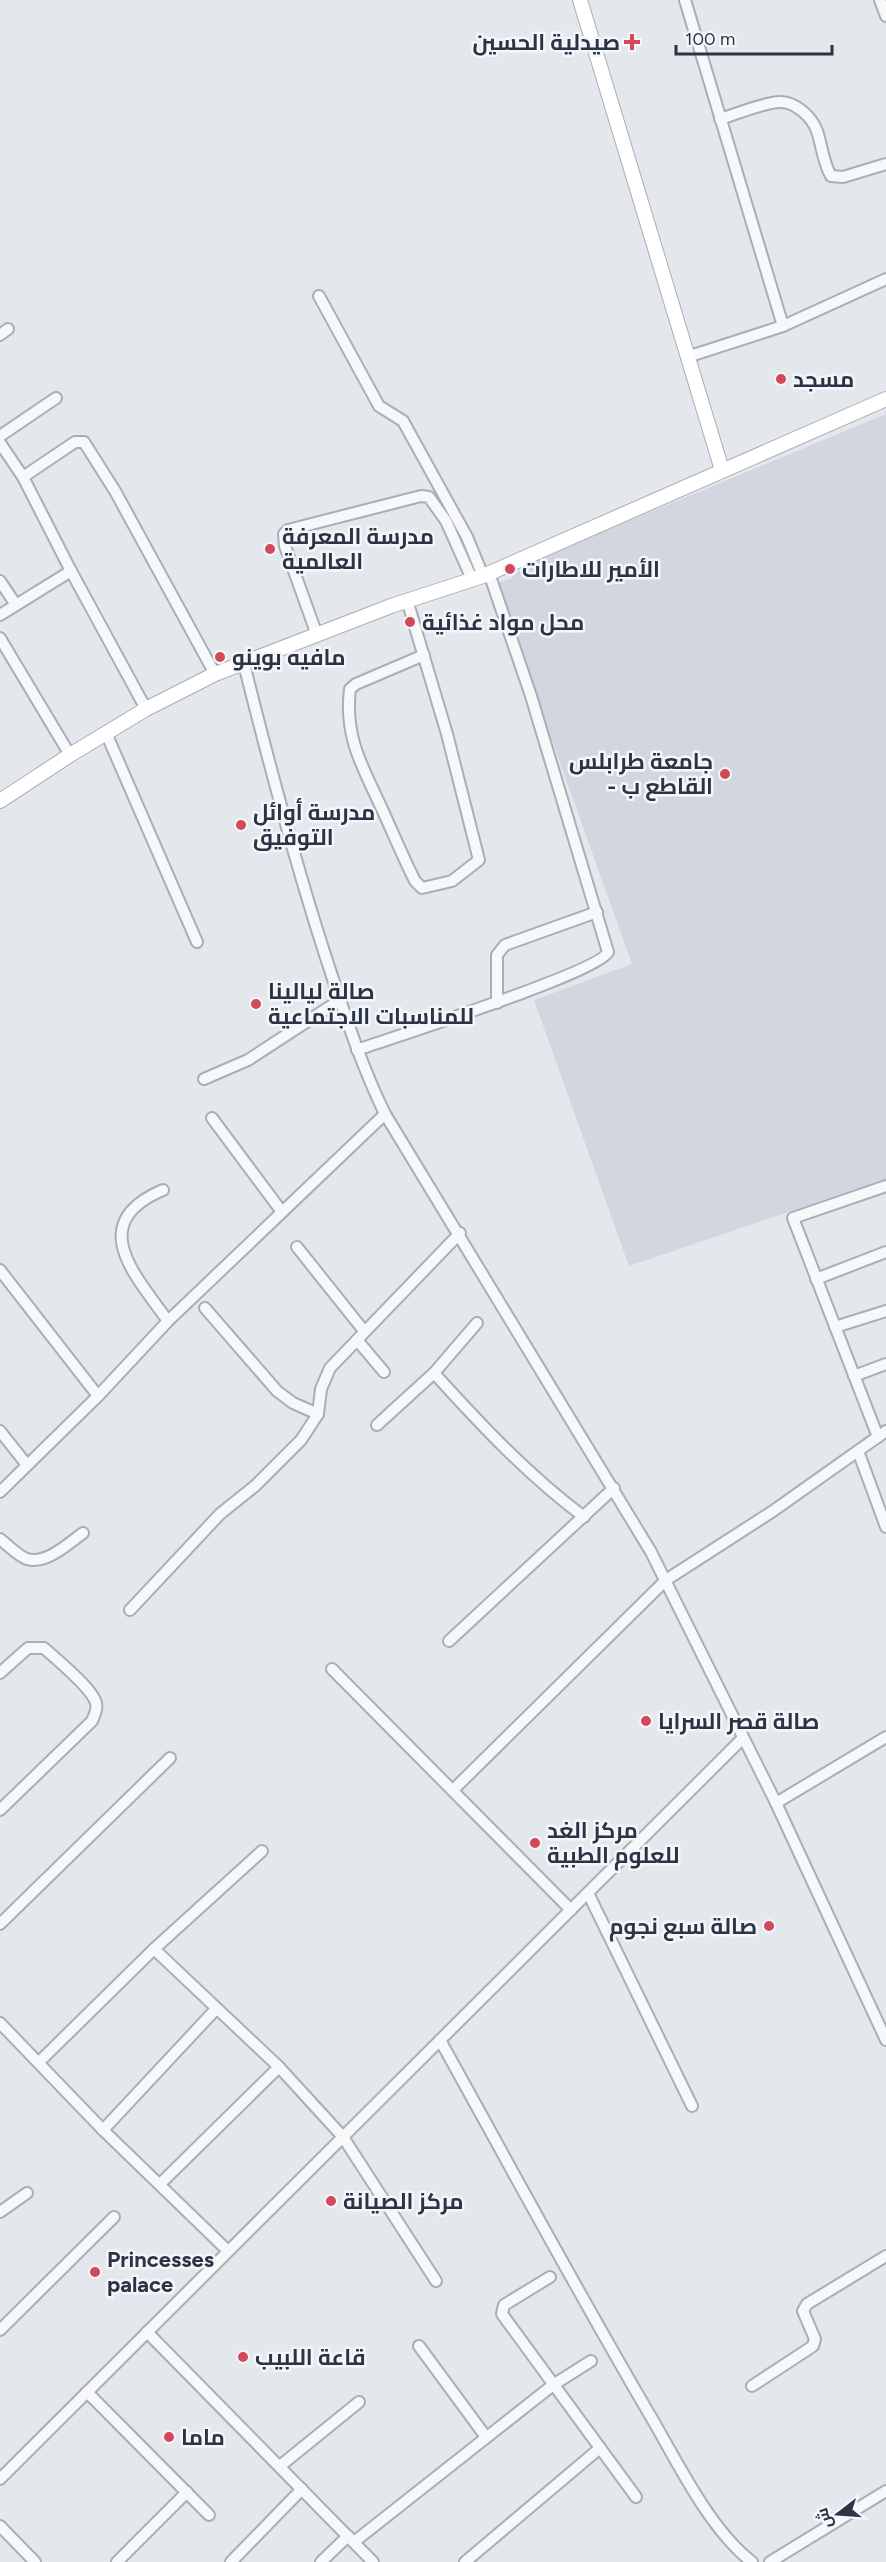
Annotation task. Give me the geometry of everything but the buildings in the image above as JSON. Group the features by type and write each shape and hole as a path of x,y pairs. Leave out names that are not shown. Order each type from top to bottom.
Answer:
{"street":[{"path":"580,0 722,470"},
{"path":"685,0 783,326"},
{"path":"880,0 886,16"},
{"path":"720,119 779,102 793,105 811,119 831,176 843,177 886,165"},
{"path":"687,357 783,326 886,279"},
{"path":"319,296 379,406 403,421 467,537 531,696 608,948 604,958 498,1003 357,1050"},
{"path":"0,436 56,398"},
{"path":"0,801 106,733 215,674 407,600 482,576 886,399"},
{"path":"23,477 75,442 84,442 115,491 215,674"},
{"path":"0,443 23,477 71,571 147,709"},
{"path":"317,635 285,546 284,534 288,530 421,496 429,497 482,576"},
{"path":"0,615 71,571"},
{"path":"0,581 16,606"},
{"path":"407,600 424,655 479,860 452,881 422,888 415,881 361,767 351,732 348,704 350,689 356,684 424,655"},
{"path":"0,638 70,755"},
{"path":"244,664 283,820 357,1050 385,1114 460,1233 614,1488 666,1580 776,1803 886,2040"},
{"path":"106,733 197,942"},
{"path":"498,1003 497,955 500,950 506,945 597,912"},
{"path":"204,1079 248,1060 340,1000"},
{"path":"0,1492 98,1396 168,1321 385,1114"},
{"path":"212,1118 282,1212"},
{"path":"453,1790 666,1580 744,1531 882,1434 854,1376 793,1218 886,1186"},
{"path":"163,1190 145,1197 132,1209 120,1236 124,1255 133,1272 168,1321"},
{"path":"130,1610 220,1514 255,1486 301,1440 318,1414 321,1389 330,1368 460,1233"},
{"path":"297,1246 364,1331"},
{"path":"816,1279 886,1252"},
{"path":"0,1270 98,1396"},
{"path":"205,1308 277,1391 294,1403 318,1414"},
{"path":"835,1327 886,1311"},
{"path":"377,1425 434,1373 477,1323"},
{"path":"357,1340 384,1372"},
{"path":"854,1376 886,1364"},
{"path":"434,1373 508,1452 584,1517"},
{"path":"0,1431 27,1465"},
{"path":"858,1451 886,1527"},
{"path":"449,1641 614,1488"},
{"path":"0,1539 25,1559 36,1561 58,1551 83,1533"},
{"path":"0,1673 28,1648 44,1648 78,1680 96,1702 96,1709 92,1721 0,1810"},
{"path":"332,1669 571,1910"},
{"path":"776,1803 886,1737"},
{"path":"2,2473 87,2392 743,1738"},
{"path":"0,1924 170,1758"},
{"path":"39,2062 154,1949 262,1851"},
{"path":"588,1893 622,1958 692,2106"},
{"path":"154,1949 279,2067 343,2137 436,2281"},
{"path":"103,2130 216,2009"},
{"path":"0,2023 103,2130 228,2251"},
{"path":"441,2040 563,2265 697,2497 738,2551 752,2562"},
{"path":"160,2184 279,2067"},
{"path":"0,2212 27,2193"},
{"path":"0,2330 114,2217"},
{"path":"752,2386 813,2346 815,2338 803,2311 807,2304 886,2256"},
{"path":"550,2277 504,2305 501,2311 636,2497"},
{"path":"147,2332 373,2562"},
{"path":"419,2346 486,2437"},
{"path":"321,2562 553,2385 591,2361"},
{"path":"87,2392 209,2515"},
{"path":"280,2466 359,2402"},
{"path":"465,2562 600,2448"},
{"path":"231,2562 302,2489"},
{"path":"770,2562 886,2491"},
{"path":"117,2562 187,2492"},
{"path":"0,2526 35,2562"}],"shaded area":[{"name":"جامعة طرابلس - القاطع ب","path":"886,414 886,1179 629,1266 534,1000 632,964 496,584 512,578 525,564"}],"place":[{"name":"صيدلية الحسين","path":"632,42"},
{"name":"مسجد","path":"781,379"},
{"name":"مدرسة المعرفة العالمية","path":"270,549"},
{"name":"الأمير للاطارات","path":"510,569"},
{"name":"محل مواد غذائية","path":"410,622"},
{"name":"مافيه بوينو","path":"220,657"},
{"name":"جامعة طرابلس - القاطع ب","path":"725,774"},
{"name":"مدرسة أوائل التوفيق","path":"241,825"},
{"name":"صالة ليالينا للمناسبات الاجتماعية","path":"256,1004"},
{"name":"صالة قصر السرايا","path":"646,1721"},
{"name":"مركز الغد للعلوم الطبية","path":"535,1843"},
{"name":"صالة سبع نجوم","path":"769,1926"},
{"name":"مركز الصيانة","path":"331,2201"},
{"name":"Princesses palace","path":"95,2272"},
{"name":"قاعة اللبيب","path":"243,2357"},
{"name":"ماما","path":"169,2437"}]}
